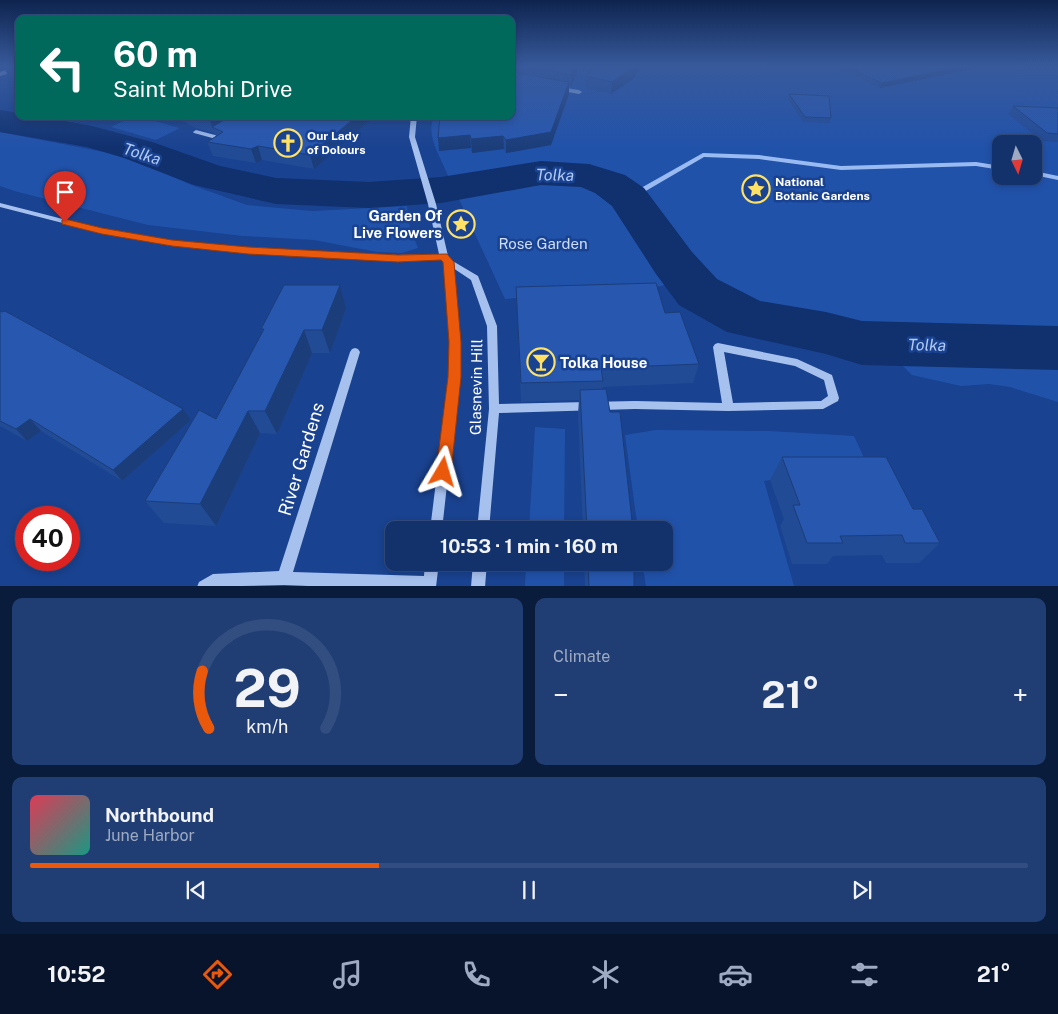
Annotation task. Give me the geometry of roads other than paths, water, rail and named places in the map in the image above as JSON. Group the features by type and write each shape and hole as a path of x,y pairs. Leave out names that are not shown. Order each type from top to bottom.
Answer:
{"street":[{"name":"Glasnevin Hill","path":"414,120 412,137 446,259 455,342 454,377 437,521"},
{"path":"196,132 216,137 231,129"},
{"path":"0,205 102,231 172,243 248,250 446,259"},
{"name":"Glasnevin Hill","path":"446,259 475,278 492,326 494,409 484,521"},
{"path":"494,409 636,405 728,407 823,405 834,398 828,378 797,363 718,347 728,407"},
{"name":"River Gardens","path":"284,578 354,352"},
{"path":"204,586 214,581 284,578 429,585 431,571"},
{"path":"478,586 479,571"}],"waterway":[{"name":"Tolka","path":"0,121 92,137 138,150 209,176 276,191 369,195 441,190 541,173 589,176 610,184 629,197 674,263 698,292 747,318 826,333 862,343 1058,348"},
{"path":"629,197 703,155 759,157 841,168 976,164 992,167"},
{"path":"1042,175 1058,178"}],"place":[{"name":"Our Lady of Dolours","path":"288,143"},
{"name":"National Botanic Gardens","path":"756,189"},
{"name":"Garden Of Live Flowers","path":"461,224"},
{"name":"Tolka House","path":"541,362"}],"park label":[{"name":"Rose Garden","path":"543,243"}]}
